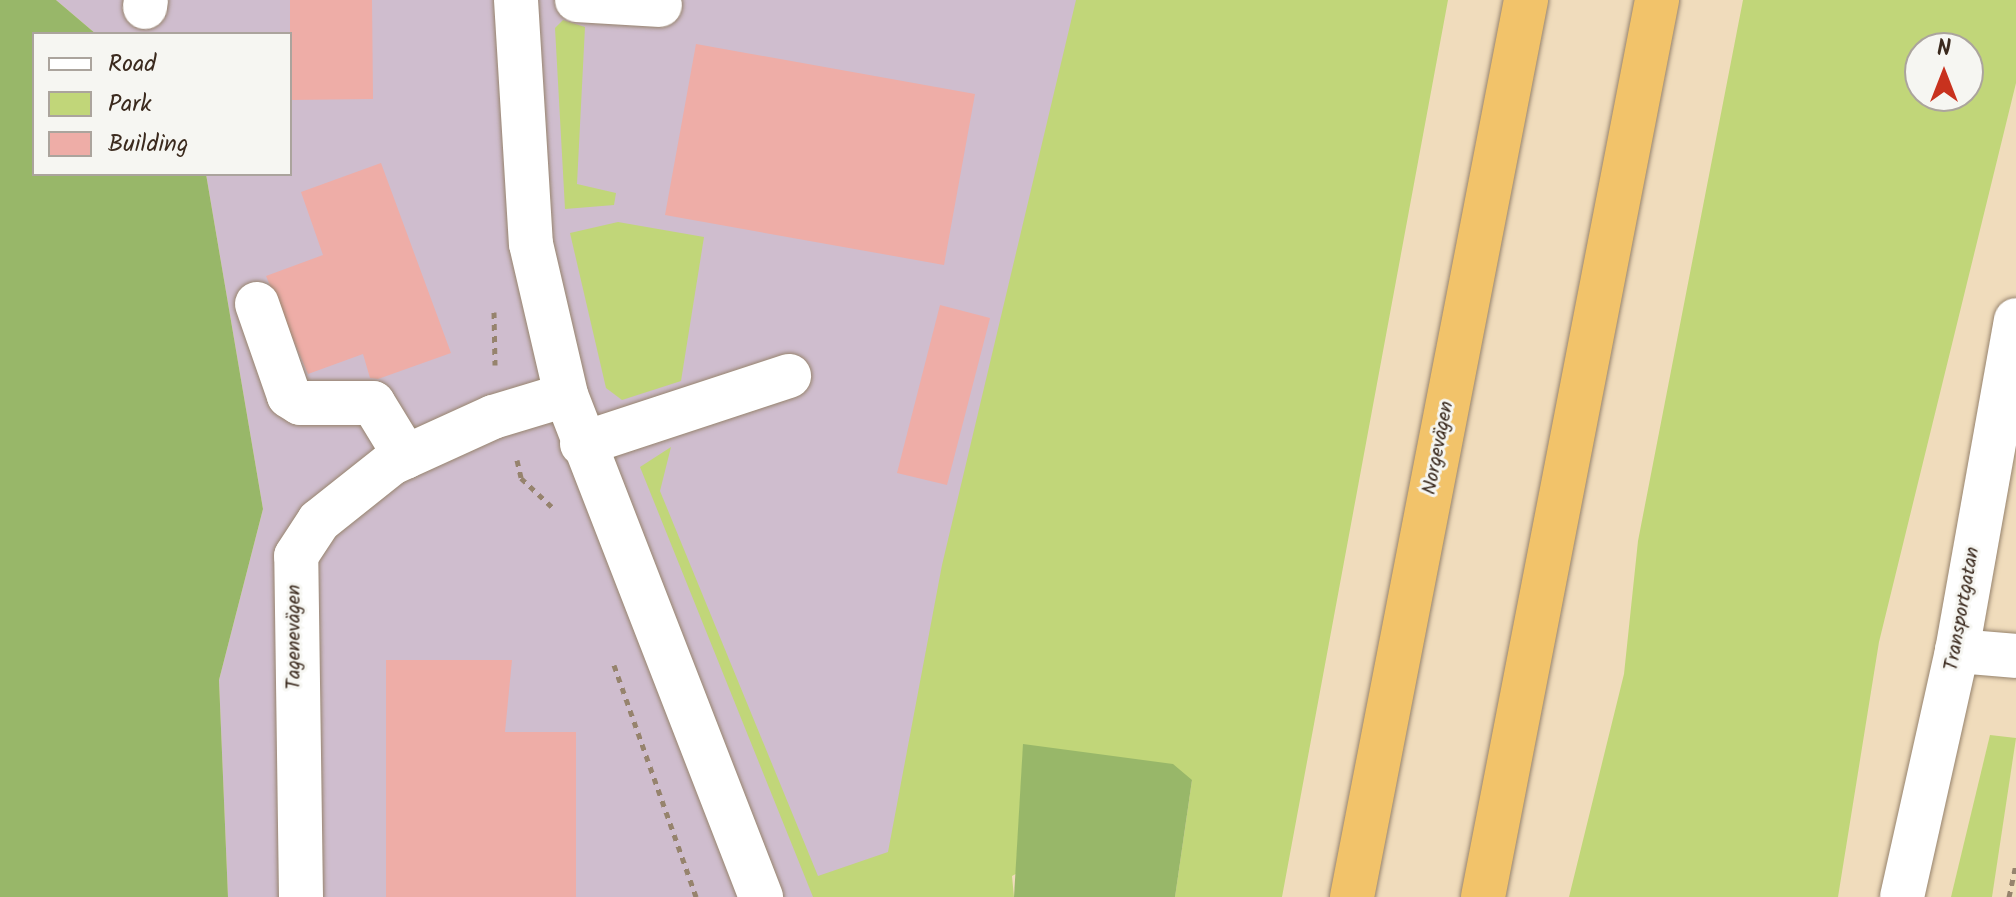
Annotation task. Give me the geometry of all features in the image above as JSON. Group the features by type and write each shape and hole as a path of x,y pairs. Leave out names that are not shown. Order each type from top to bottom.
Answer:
{"highway":[{"name":"Norgevägen","path":"1352,897 1526,0"},
{"path":"1483,897 1657,0"}],"street":[{"path":"516,0 531,244 566,395 582,444 761,897"},
{"path":"577,0 660,5"},
{"path":"257,304 289,396 300,403 373,403 406,457"},
{"name":"Transportgatan","path":"1902,897 1957,651 2016,320"},
{"path":"582,444 789,376"},
{"name":"Tagenevägen","path":"301,897 296,556 319,521 406,457 493,417 566,395"},
{"path":"1957,651 2016,656"}],"path":[{"path":"2009,897 2016,864"}],"shaded area":[{"path":"56,0 1103,0 894,897 228,897 219,680 263,509 206,176 292,176 292,32 94,32"}],"green space":[{"path":"0,0 56,0 94,32 32,32 32,176 206,176 263,509 219,680 228,897 0,897"},
{"path":"1076,0 1448,0 1282,897 1175,897 1192,780 1012,876 1014,897 813,897 640,467 671,447 660,491 818,876 888,852 942,565"},
{"path":"1743,0 2016,0 2016,83 1879,642 1838,897 1569,897 1624,674 1638,541"},
{"path":"563,20 585,27 577,184 616,193 614,205 565,209 555,28"},
{"path":"618,222 704,237 681,381 622,400 606,388 570,233"},
{"path":"1990,735 2016,738 1992,897 1951,897"},
{"path":"1023,744 1173,764 1192,780 1175,897 1014,897"}],"building":[{"path":"290,0 372,0 373,99 292,100"},
{"path":"696,44 975,94 944,265 665,215"},
{"path":"381,163 451,353 378,379 370,378 363,354 308,374 266,276 323,255 301,192"},
{"path":"940,305 990,318 947,485 897,473"},
{"path":"386,660 512,660 505,732 576,732 576,897 386,897"}]}
